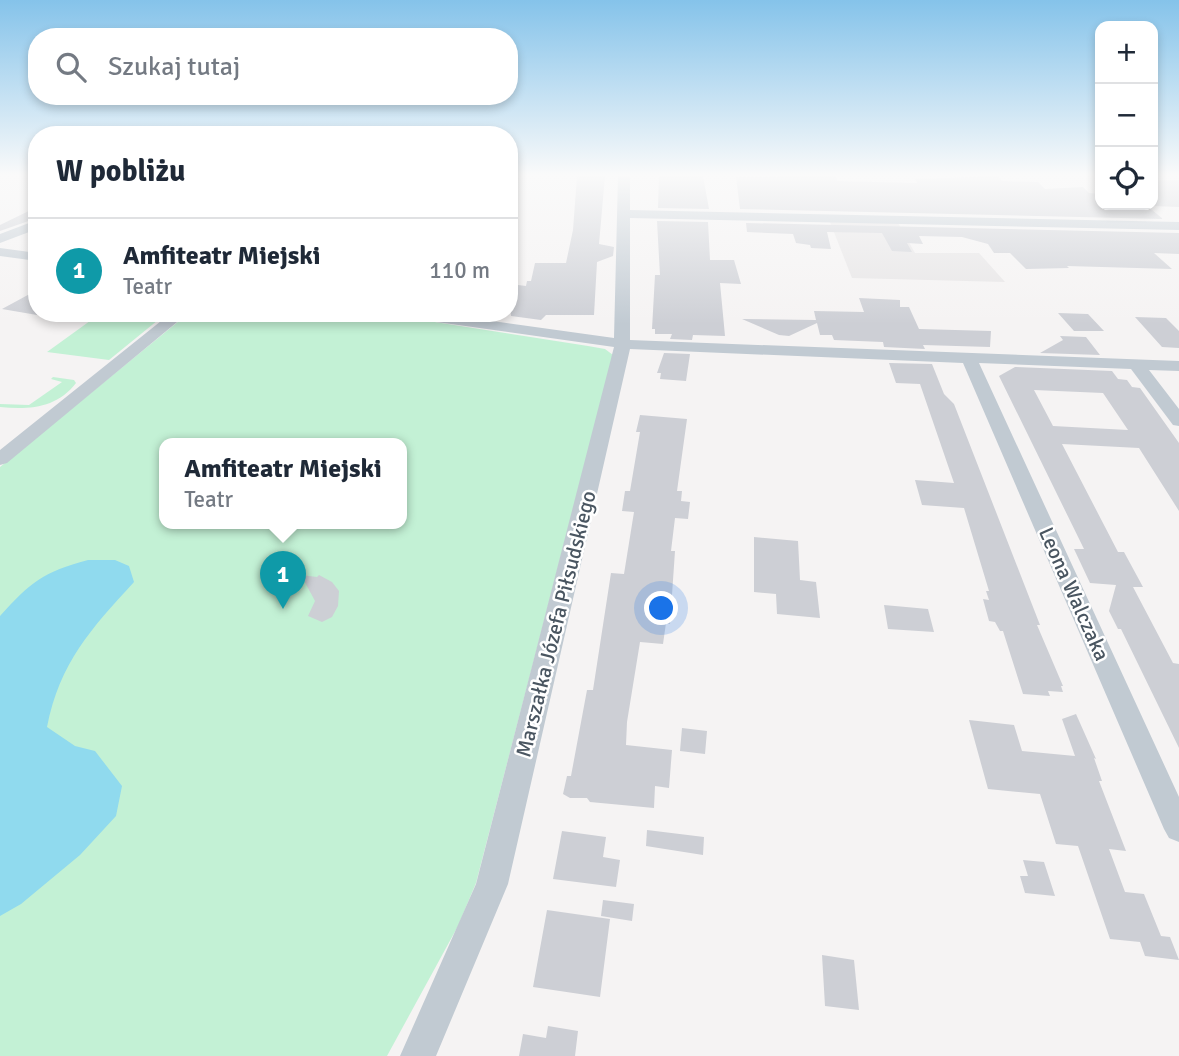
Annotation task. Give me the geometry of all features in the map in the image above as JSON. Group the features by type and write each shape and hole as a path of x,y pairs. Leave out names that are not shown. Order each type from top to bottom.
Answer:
{"street":[{"name":"Marszałka Józefa Piłsudskiego","path":"418,1056 492,884 623,344 625,225"},
{"path":"1146,225 1179,226"},
{"path":"0,239 28,228"},
{"path":"0,252 28,256"},
{"path":"0,458 172,322"},
{"path":"465,322 623,344 1179,366"},
{"name":"Leona Walczaka","path":"969,358 1179,829"},
{"path":"1136,364 1179,421"}],"shaded area":[{"path":"831,225 899,225 915,253 979,253 1005,282 852,278"}],"green space":[{"path":"89,322 156,322 109,360 47,352"},
{"path":"178,322 434,322 605,349 613,355 476,883 458,926 387,1056 0,1056 0,467"},
{"path":"51,379 74,380 76,383 60,398 42,406 0,407 0,404 29,405 62,382"}],"water":[{"path":"88,560 115,560 129,566 134,582 79,648 60,684 47,727 75,746 95,751 122,786 116,816 80,855 21,904 0,916 0,616 39,580 60,569"}],"building":[{"path":"0,225 16,225 0,231"},
{"path":"573,225 601,225 599,244 614,247 613,256 597,262 594,315 546,315 541,320 518,317 518,285 526,286 527,281 531,281 535,263 566,263"},
{"path":"657,225 708,225 710,260 734,260 741,284 720,283 725,336 693,335 692,340 670,339 672,334 655,334 655,329 652,329 655,275 660,275"},
{"path":"746,225 845,225 1179,233 1179,254 1154,253 1172,269 1067,266 1069,268 1026,269 1010,253 994,253 988,244 962,237 919,236 923,244 907,243 912,252 892,251 882,233 827,232 831,249 811,248 810,245 796,243 793,234 747,232"},
{"path":"28,295 28,313 2,309"},
{"path":"859,298 900,300 900,307 909,307 919,329 991,331 990,347 884,347 883,342 834,340 832,335 820,335 817,323 789,336 779,335 742,319 816,320 814,311 864,312"},
{"path":"1058,313 1088,314 1104,331 1074,331"},
{"path":"1135,317 1166,318 1179,331 1179,348 1162,347"},
{"path":"1060,336 1086,337 1100,355 1040,353 1063,340"},
{"path":"664,353 690,354 686,381 660,379 661,373 657,373"},
{"path":"889,363 932,364 944,394 954,404 1040,625 1037,625 1063,686 1063,692 1048,691 1050,696 1023,694 1003,631 1000,631 995,622 989,621 983,599 989,600 986,591 989,591 964,508 922,505 915,480 954,483 920,384 896,383"},
{"path":"1015,367 1112,371 1118,379 1127,380 1132,387 1140,388 1179,443 1179,511 1139,448 1062,444 1118,552 1124,552 1143,587 1133,587 1173,663 1179,664 1179,748 1121,629 1118,629 1109,611 1116,585 1090,583 1074,549 1084,549 999,376","holes":["1034,390 1103,393 1128,430 1053,426"]},
{"path":"640,415 687,419 677,491 682,491 681,501 690,502 688,519 675,518 671,551 675,551 670,624 666,623 663,644 640,642 627,722 626,745 672,750 669,788 655,786 654,808 590,802 587,798 570,798 563,794 567,776 571,776 587,690 593,690 611,573 624,574 634,512 622,511 625,491 630,491 640,432 636,432"},
{"path":"754,537 798,541 800,580 816,582 820,618 777,614 776,594 754,592"},
{"path":"301,575 319,575 332,582 339,591 338,606 332,617 322,622 308,616 315,601"},
{"path":"884,605 928,609 934,632 888,629"},
{"path":"1076,714 1096,759 1094,758 1102,781 1099,781 1126,851 1109,849 1125,892 1144,894 1161,936 1170,937 1179,960 1145,956 1140,942 1110,939 1078,846 1056,844 1040,794 988,789 969,720 1014,725 1022,751 1075,756 1062,719"},
{"path":"682,728 707,731 705,754 680,751"},
{"path":"647,830 704,837 703,855 646,846"},
{"path":"562,831 606,837 603,857 620,860 616,887 553,879"},
{"path":"1023,860 1044,862 1055,896 1025,893 1020,876 1028,876"},
{"path":"603,900 634,904 632,921 601,916"},
{"path":"547,910 610,919 600,997 533,987"},
{"path":"822,955 854,960 859,1010 825,1006"},
{"path":"548,1026 578,1031 575,1056 519,1056 523,1034 546,1038"}],"place":[{"name":"Amfiteatr Miejski","path":"283,609"}]}
